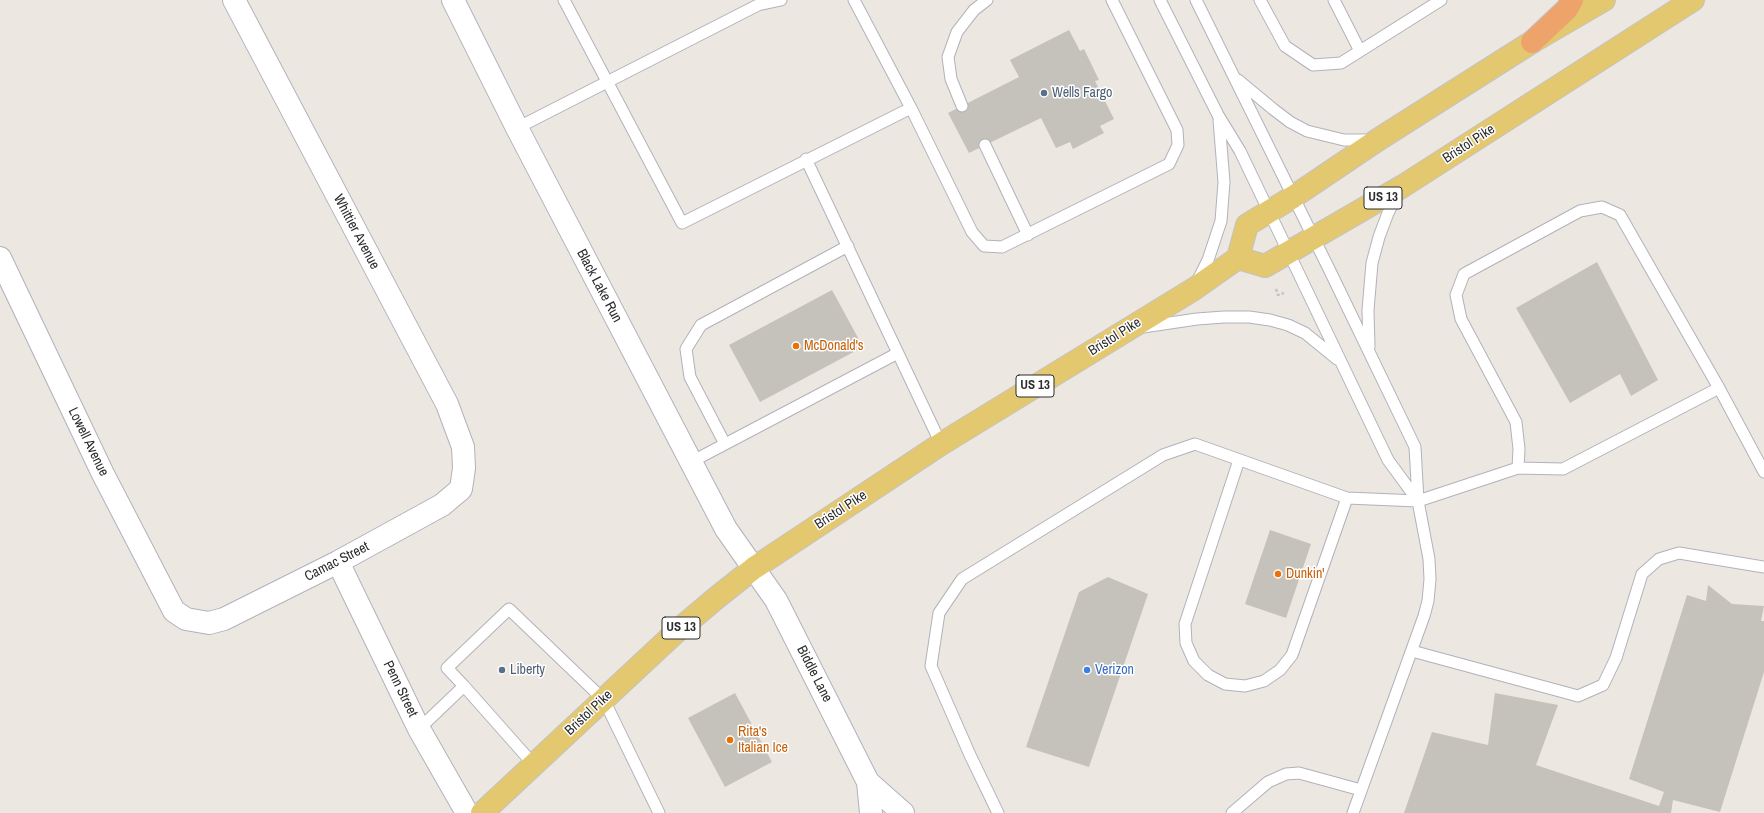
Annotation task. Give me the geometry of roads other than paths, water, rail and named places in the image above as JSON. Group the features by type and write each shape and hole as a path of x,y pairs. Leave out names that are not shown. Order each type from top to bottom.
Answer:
{"highway":[{"path":"1532,42 1567,9 1572,0"}],"main road":[{"path":"1238,258 1247,225 1268,210 1293,197 1379,139 1532,42 1604,0"},
{"name":"Bristol Pike","path":"482,813 676,632 754,568 941,444 1194,289 1238,258 1266,266 1403,186 1693,0"}],"street":[{"name":"Whittier Avenue","path":"234,0 447,404 463,447 464,468"},
{"name":"Black Lake Run","path":"453,0 517,128 726,529 754,568"},
{"name":"Lowell Avenue","path":"0,258 103,474 174,611 186,619"},
{"name":"Camac Street","path":"186,619 194,622 209,623 224,619 338,562 442,506 461,489 464,468"},
{"name":"Penn Street","path":"338,562 419,729 467,813"},
{"name":"Biddle Lane","path":"754,568 776,600 868,782 871,813"},
{"name":"Biddle Lane","path":"868,782 904,813"}],"lane":[{"path":"564,0 682,223 806,159 911,108"},
{"path":"517,128 758,5 781,0"},
{"path":"854,0 911,108 972,232 984,246 1002,247 1169,164 1178,146 1177,130 1112,0"},
{"path":"962,106 950,79 948,57 958,32 974,10 987,0"},
{"path":"1160,0 1218,115 1240,151 1388,460 1418,501"},
{"path":"1196,0 1314,238 1415,447 1418,501 1429,559 1430,579 1428,601 1412,651 1352,813"},
{"path":"1260,0 1285,46 1313,65 1341,63 1441,0"},
{"path":"1334,0 1360,51"},
{"path":"1235,78 1290,122 1307,131 1344,140 1362,141 1379,139"},
{"path":"1194,289 1208,260 1221,221 1224,182 1218,115"},
{"path":"985,146 1028,235"},
{"path":"806,159 941,444"},
{"path":"1369,351 1368,310 1372,263 1379,237 1388,213 1403,186"},
{"path":"1518,468 1520,448 1516,422 1461,319 1456,295 1464,274 1580,211 1602,207 1620,215 1719,388 1764,472"},
{"path":"725,444 690,377 686,349 701,325 848,246"},
{"path":"1128,329 1197,319 1224,317 1249,317 1270,320 1288,325 1305,333 1341,362"},
{"path":"691,462 898,353"},
{"path":"998,813 970,755 931,666 939,613 962,579 1163,455 1195,444 1348,498 1418,501 1518,468 1563,469 1719,388"},
{"path":"1239,460 1185,624 1186,643 1194,661 1208,675 1225,684 1245,686 1264,681 1280,670 1292,655 1348,498"},
{"path":"1412,651 1578,696 1603,684 1616,658 1642,574 1659,559 1679,553 1764,567"},
{"path":"534,765 447,668 509,609 604,700 659,813"},
{"path":"419,729 464,686"},
{"path":"1232,813 1268,782 1286,774 1299,773 1361,790"}],"place":[{"name":"Wells Fargo","path":"1044,93"},
{"name":"McDonald's","path":"796,346"},
{"name":"Dunkin'","path":"1278,574"},
{"name":"Liberty","path":"502,670"},
{"name":"Verizon","path":"1087,670"},
{"name":"Rita's Italian Ice","path":"730,740"}]}
